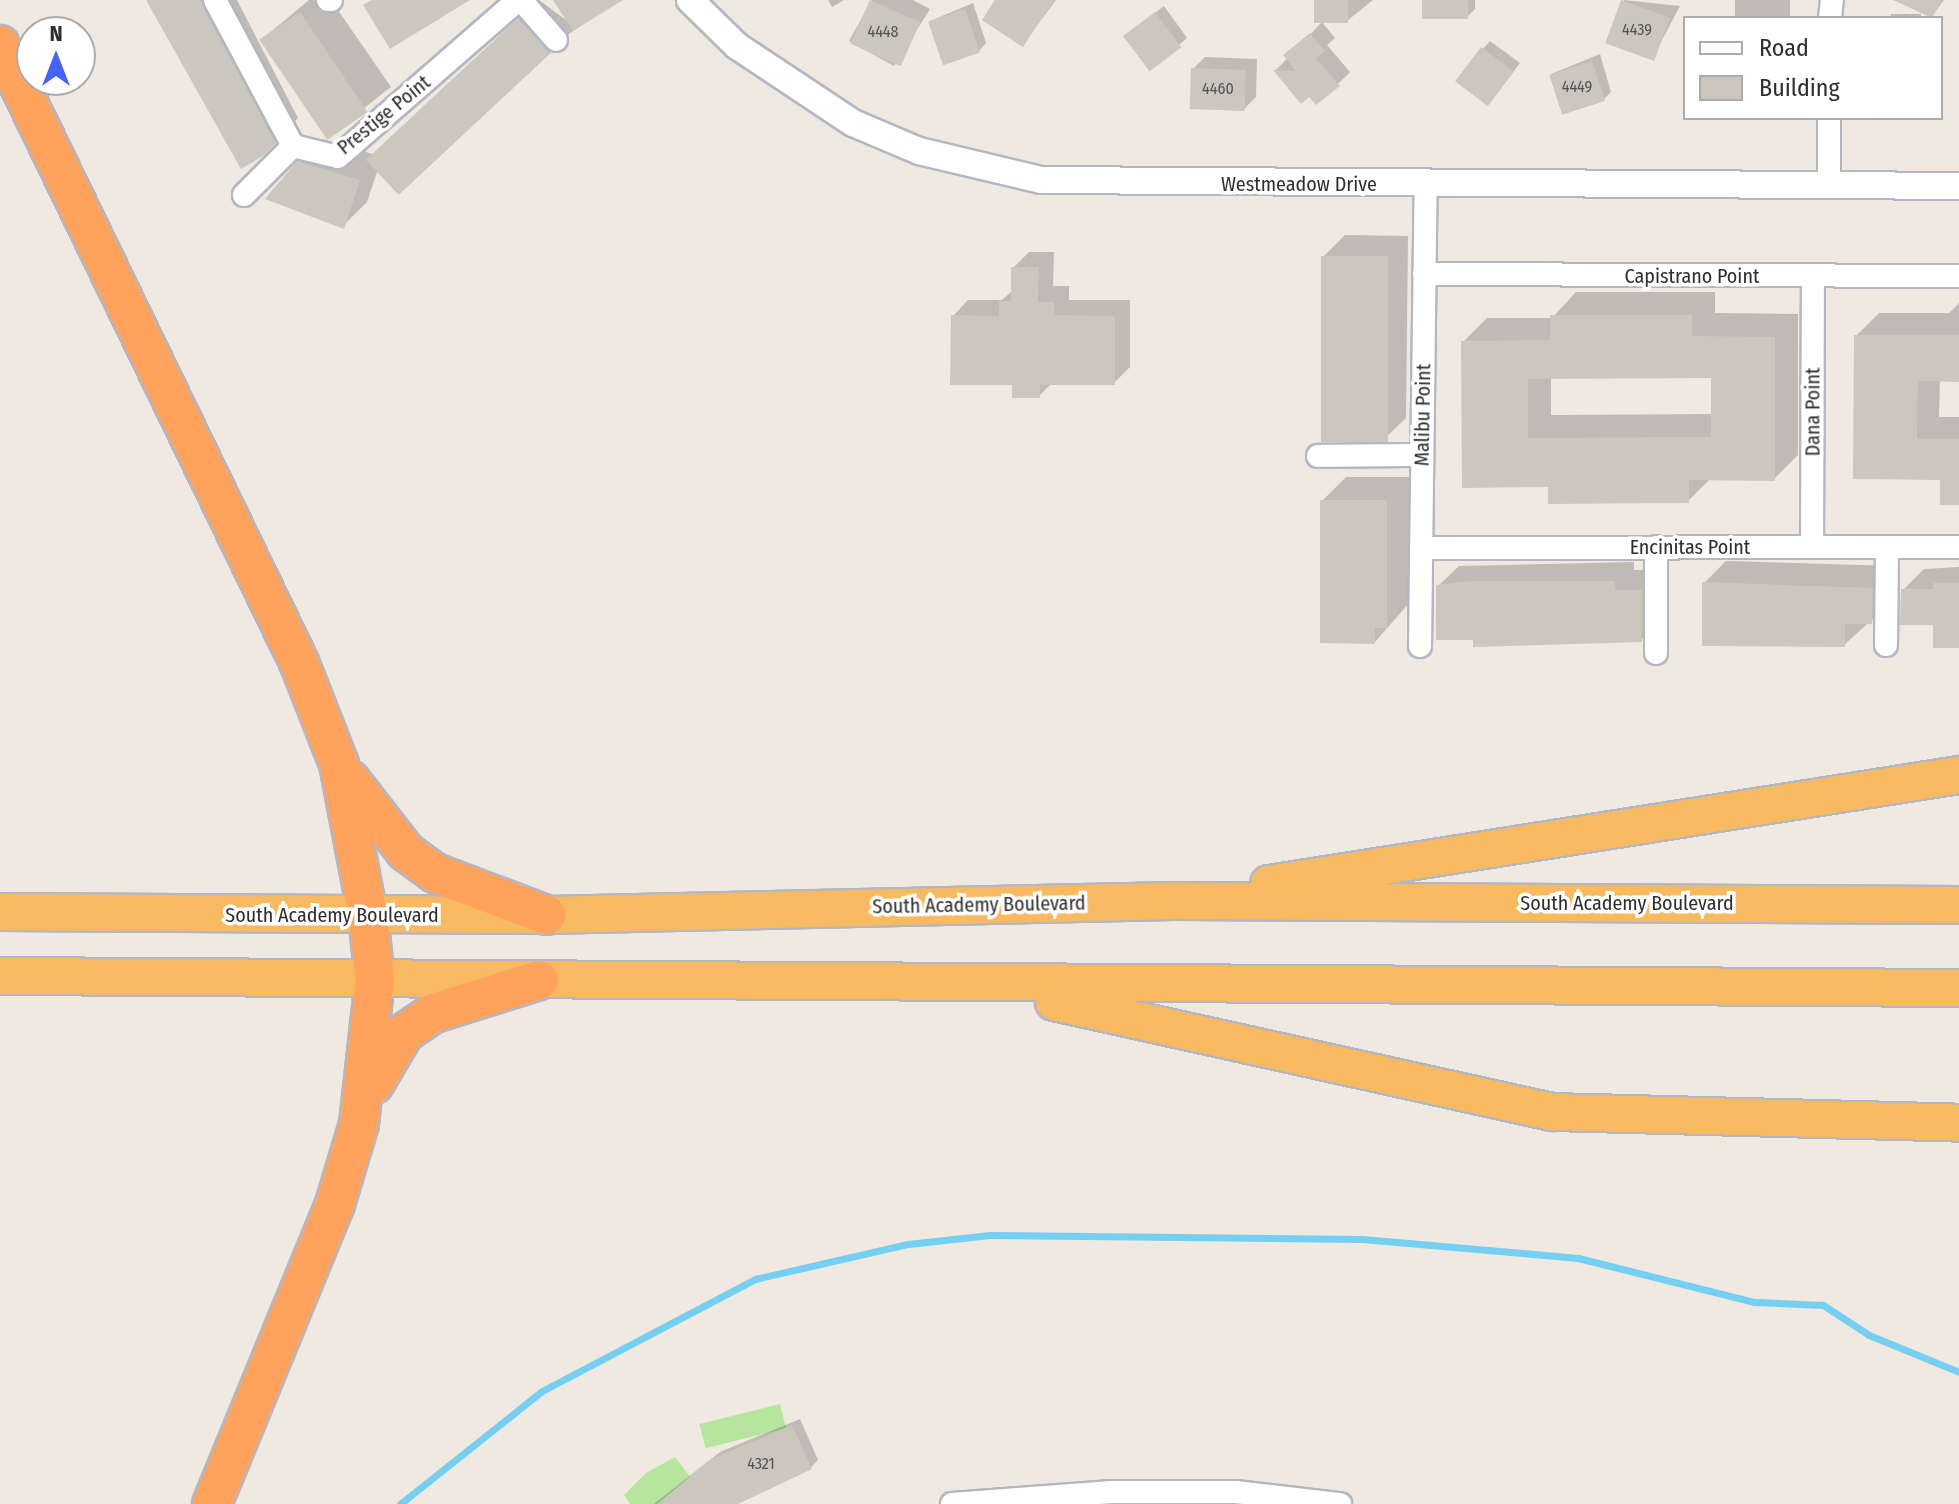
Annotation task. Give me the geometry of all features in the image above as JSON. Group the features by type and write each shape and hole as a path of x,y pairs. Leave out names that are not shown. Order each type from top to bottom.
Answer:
{"highway":[{"path":"0,45 299,662 339,764 368,916 375,979 359,1124"},
{"path":"339,764 375,816 435,873 546,915"},
{"path":"1174,901 1959,775"},
{"name":"South Academy Boulevard","path":"0,912 546,915 1174,901 1959,905"},
{"path":"0,976 906,984 1959,988"},
{"path":"212,1504 335,1204 359,1124 384,1058 404,1033 434,1013 539,980"},
{"path":"906,984 1115,1012 1552,1112 1959,1123"}],"street":[{"path":"215,0 293,146 244,195"},
{"name":"Prestige Point","path":"293,146 338,157 520,0 556,40"},
{"name":"Westmeadow Drive","path":"690,0 770,71 853,123 979,168 1104,183 1959,186"},
{"path":"1829,120 1829,186"},
{"name":"Malibu Point","path":"1420,646 1426,184"},
{"name":"Capistrano Point","path":"1424,274 1959,276"},
{"name":"Dana Point","path":"1812,547 1813,277"},
{"path":"1318,456 1422,455"},
{"path":"1656,547 1656,653"},
{"path":"1886,645 1887,547"},
{"name":"Encinitas Point","path":"1421,548 1959,547"},
{"path":"952,1504 1043,1492 1340,1504"}],"green space":[{"path":"780,1404 786,1428 706,1448 699,1424"},
{"path":"675,1457 691,1478 657,1504 630,1504 624,1495 646,1473"}],"building":[{"path":"146,0 200,0 276,143 263,156 241,169"},
{"path":"372,0 470,0 390,49 363,5"},
{"path":"553,0 623,0 573,31"},
{"path":"870,0 920,22 901,66 850,44"},
{"path":"995,0 1054,0 1023,47 982,20"},
{"path":"1314,0 1348,0 1348,23 1314,23"},
{"path":"1422,0 1468,0 1468,19 1422,19"},
{"path":"1621,0 1670,18 1654,61 1605,43"},
{"path":"1893,0 1941,0 1933,16"},
{"path":"965,9 980,52 943,65 928,22"},
{"path":"300,12 368,112 327,140 259,39"},
{"path":"1155,12 1181,47 1150,71 1123,36"},
{"path":"518,18 551,53 399,195 366,160"},
{"path":"1310,33 1325,51 1316,58 1340,86 1316,105 1309,97 1301,104 1273,70 1296,71 1283,55"},
{"path":"1481,47 1514,72 1488,106 1455,81"},
{"path":"1592,61 1605,101 1562,115 1549,75"},
{"path":"1191,68 1246,70 1245,111 1190,109"},
{"path":"297,161 360,180 344,229 265,199"},
{"path":"1321,256 1388,256 1388,442 1321,442"},
{"path":"1011,267 1039,267 1038,302 1054,302 1054,315 1115,316 1115,385 1040,385 1040,398 1012,398 1012,385 950,385 951,315 999,316 999,301 1011,301"},
{"path":"1550,315 1692,315 1692,336 1775,337 1775,481 1689,480 1689,503 1548,504 1548,487 1462,488 1461,341 1550,340","holes":["1711,378 1711,437 1528,438 1528,379"]},
{"path":"1854,335 1959,335 1959,382 1918,381 1917,439 1959,439 1959,505 1940,505 1940,480 1853,479"},
{"path":"1320,500 1387,500 1387,628 1375,628 1375,644 1320,643"},
{"path":"1473,581 1615,581 1615,590 1642,590 1642,642 1473,647 1473,640 1436,640 1436,585"},
{"path":"1702,582 1873,588 1872,624 1845,624 1845,647 1702,646"},
{"path":"1933,583 1959,583 1959,648 1933,648 1933,625 1900,625 1901,589 1933,589"},
{"path":"792,1425 812,1469 738,1504 657,1504 711,1459"}],"waterway":[{"path":"400,1504 542,1391 755,1279 908,1244 990,1235 1362,1239 1578,1258 1754,1302 1823,1305 1869,1335 1959,1372"}]}
